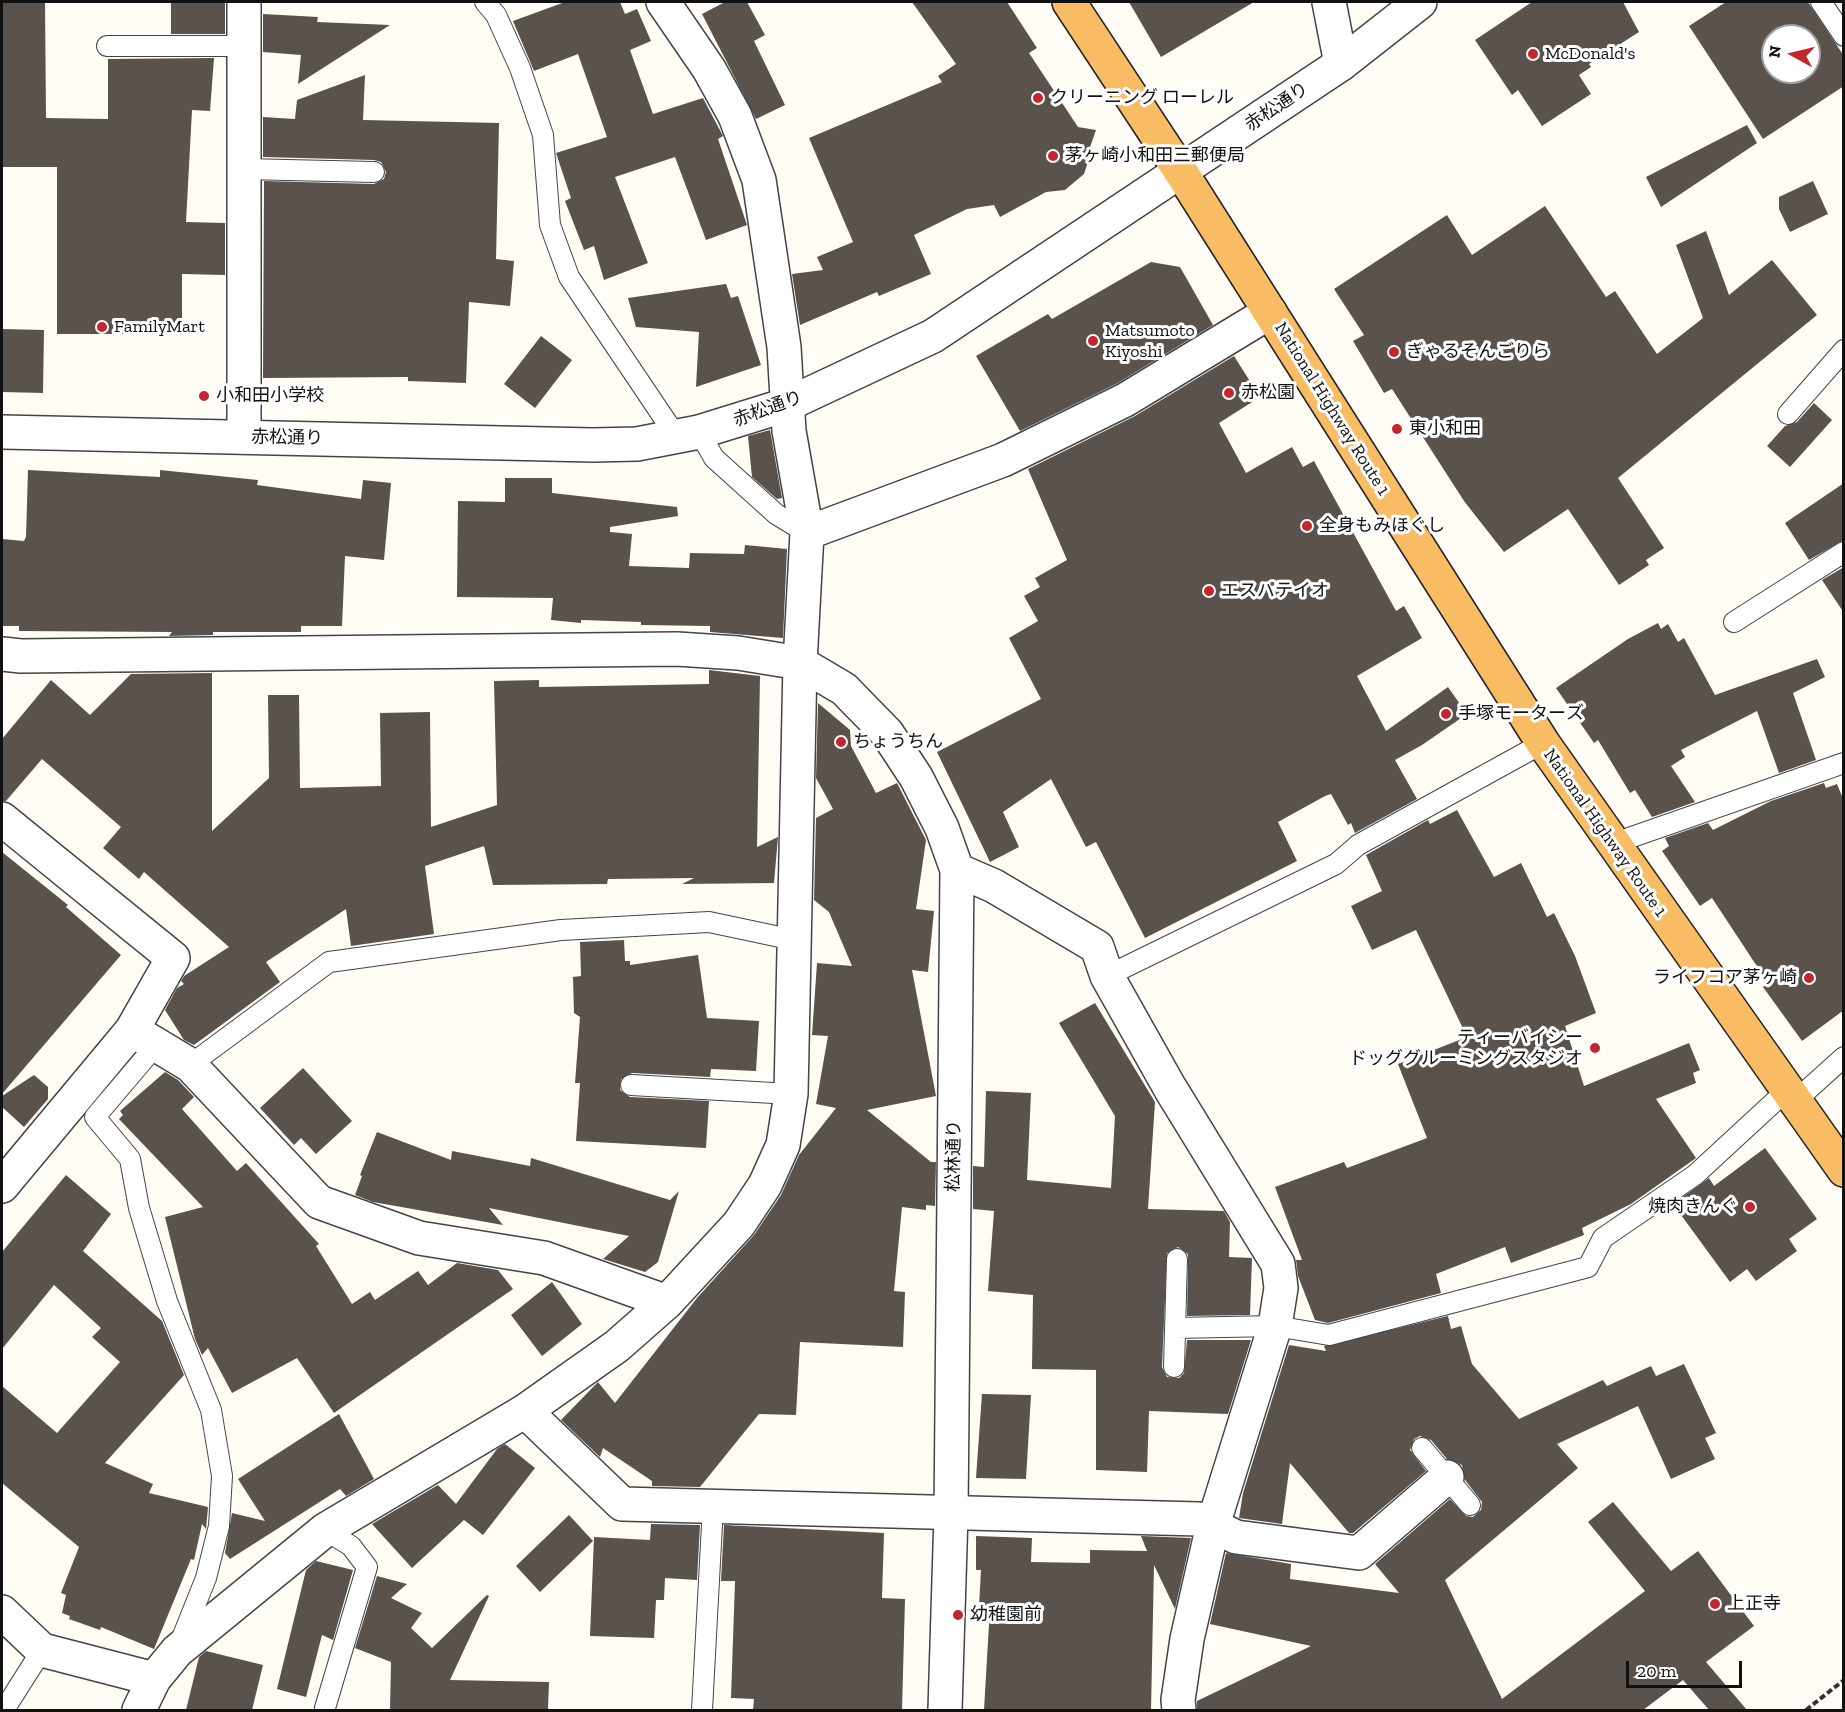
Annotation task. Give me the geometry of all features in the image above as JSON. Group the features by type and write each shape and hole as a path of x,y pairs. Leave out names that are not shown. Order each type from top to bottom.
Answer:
{"highway":[{"name":"National Highway Route 1","path":"1069,2 1181,172 1543,743 1790,1097 1844,1170"}],"street":[{"path":"244,2 244,437"},
{"path":"139,1710 154,1679 177,1651 325,1530 525,1411 617,1346 667,1302 740,1224 765,1185 783,1145 790,1094 800,663 807,533 786,405 784,347 759,180 735,116 709,69 663,2"},
{"path":"1329,2 1341,64"},
{"name":"赤松通り","path":"2,432 593,445 636,444 687,434 786,405 933,336 1341,64 1420,2"},
{"path":"807,533 1004,460 1125,400 1270,312"},
{"path":"2,654 21,656 677,649 738,652 800,663"},
{"name":"松林通り","path":"800,663 844,689 886,732 916,777 942,828 957,870 951,1514 945,1710"},
{"path":"2,1186 144,1037 173,958 5,829"},
{"path":"957,870 994,886 1097,947 1107,976 1170,1088 1278,1264 1281,1288 1275,1326 1213,1525 1187,1639 1178,1700 1179,1710"},
{"path":"144,1037 190,1065 319,1202 419,1238 544,1258 667,1302"},
{"path":"525,1411 622,1504 1199,1519 1236,1537 1359,1553 1447,1477"},
{"path":"2,1612 42,1650 154,1679"}],"lane":[{"path":"485,2 496,15 520,68 543,135 550,225 569,277 687,434 776,514 807,533"},
{"path":"1821,2 1844,36"},
{"path":"107,46 244,46"},
{"path":"243,169 375,172"},
{"path":"1788,414 1844,350"},
{"path":"1734,622 1844,552"},
{"path":"1107,976 1336,864 1358,845 1543,743"},
{"path":"1612,844 1844,763"},
{"path":"190,1065 329,962 561,930 709,922 794,940"},
{"path":"144,1037 96,1117 130,1159 140,1208 167,1301 212,1410 220,1465 219,1526 206,1578 177,1651"},
{"path":"1175,1328 1275,1326 1329,1335 1588,1267 1603,1238 1695,1175 1790,1097 1844,1057"},
{"path":"631,1084 790,1094"},
{"path":"1174,1367 1177,1259"},
{"path":"1422,1448 1470,1505"},
{"path":"702,1710 713,1506"},
{"path":"325,1530 351,1546 367,1567 326,1708"},
{"path":"4,1710 42,1650"}],"path":[{"path":"1806,1710 1844,1680"}],"building":[{"path":"2,2 45,2 46,118 108,119 108,59 214,58 210,111 192,110 186,222 225,223 225,275 182,274 182,334 57,334 57,167 2,167"},
{"path":"171,2 225,2 225,34 171,34"},
{"path":"565,2 620,2 625,14 637,9 651,41 630,50 653,114 703,98 723,136 718,139 747,225 706,240 675,157 615,177 648,263 604,280 594,246 584,250 565,201 571,198 556,153 607,137 578,54 534,71 513,21"},
{"path":"725,2 747,2 765,35 754,41 785,105 756,119 702,14"},
{"path":"912,2 1007,2 1037,48 1029,53 1078,127 1096,130 1084,174 1065,190 1046,192 1000,217 994,205 967,209 914,235 931,274 879,296 877,292 800,325 792,274 823,270 817,257 853,242 809,138 942,82 938,76 956,64"},
{"path":"1129,2 1254,2 1161,57"},
{"name":"McDonald's","path":"1532,2 1623,2 1639,32 1589,64 1591,67 1579,75 1591,94 1542,126 1518,90 1512,95 1475,40"},
{"path":"1726,2 1808,2 1844,56 1844,86 1763,139 1689,26"},
{"path":"263,14 318,17 317,22 390,25 298,84 301,55 263,52"},
{"path":"365,75 363,120 499,123 496,259 514,261 510,306 469,302 466,383 408,381 408,377 263,378 264,181 374,184 384,179 386,172 381,162 374,160 263,157 263,117 295,119 297,100"},
{"path":"1747,125 1757,143 1661,207 1646,177"},
{"path":"1813,181 1828,214 1790,232 1779,209 1779,197"},
{"path":"1545,206 1606,297 1615,291 1657,354 1703,318 1676,245 1706,231 1729,295 1772,260 1817,315 1618,478 1664,548 1646,560 1649,565 1619,585 1568,509 1504,552 1464,501 1392,389 1384,393 1353,341 1364,335 1334,289 1447,215 1472,255"},
{"name":"Matsumoto Kiyoshi","path":"1151,262 1180,267 1213,325 1116,384 1020,431 976,356 1048,314 1052,319"},
{"path":"726,284 731,298 738,296 761,365 696,387 699,332 636,327 628,298"},
{"path":"2,329 44,330 43,393 2,392"},
{"path":"541,336 572,360 535,408 504,384"},
{"path":"1234,356 1260,397 1219,423 1246,473 1292,447 1303,467 1314,461 1396,611 1404,606 1422,638 1357,676 1386,731 1448,687 1467,714 1422,745 1395,760 1417,799 1355,833 1351,823 1348,825 1331,794 1325,796 1278,822 1297,861 1145,938 1096,842 1086,847 1051,779 1003,812 1019,847 990,862 937,752 1041,699 1009,638 1038,621 1024,596 1040,587 1035,578 1067,560 1028,469 1135,416"},
{"path":"1814,403 1832,420 1790,467 1767,446 1785,426 1797,422"},
{"path":"770,430 782,498 777,499 752,477 748,436"},
{"path":"28,470 160,477 160,470 258,480 257,485 361,499 363,480 391,483 384,560 345,556 342,626 301,626 301,632 213,632 213,635 169,636 172,632 19,631 19,626 2,626 2,539 24,541 26,537"},
{"path":"505,478 552,478 552,493 677,507 678,516 610,527 610,532 632,534 629,566 689,568 690,553 744,554 745,545 787,549 783,638 710,632 710,626 641,625 641,622 581,620 581,623 551,620 553,598 457,597 458,501 505,502"},
{"path":"1844,483 1844,540 1809,560 1785,523"},
{"path":"1844,567 1844,613 1822,580"},
{"path":"1658,623 1661,629 1668,624 1678,642 1684,638 1715,695 1817,659 1825,677 1793,693 1816,760 1779,773 1757,711 1681,750 1685,757 1671,766 1695,802 1652,817 1635,790 1630,793 1598,740 1594,743 1556,688 1628,639"},
{"path":"709,670 760,676 757,847 778,837 774,883 682,884 694,878 608,879 607,884 493,885 484,846 425,866 434,934 351,946 346,909 266,962 280,982 194,1045 184,1040 165,1010 177,988 184,984 181,981 184,976 229,947 144,872 139,879 103,848 121,827 42,759 6,801 2,801 2,739 51,680 90,715 131,674 212,673 212,831 269,778 268,695 299,695 300,788 381,786 380,713 430,712 431,827 497,805 494,681 539,680 539,687 709,684"},
{"path":"818,703 850,730 851,746 876,793 897,783 926,840 916,909 934,911 928,972 912,970 936,1096 867,1110 931,1162 936,1162 935,1206 926,1205 926,1210 902,1207 894,1291 905,1292 903,1347 800,1342 796,1415 759,1414 700,1487 652,1486 652,1481 603,1448 600,1457 561,1420 598,1382 615,1403 697,1298 754,1235 781,1195 799,1155 836,1108 816,1104 828,1036 812,1035 817,963 852,966 829,912 814,900 816,818 833,809 816,778"},
{"path":"1824,783 1826,788 1837,784 1844,801 1844,1010 1802,1041 1763,987 1768,983 1712,898 1700,906 1662,851 1669,846 1665,838 1708,823 1713,830 1771,801"},
{"path":"1457,810 1494,877 1521,863 1547,917 1554,913 1575,956 1596,1013 1565,1026 1584,1086 1689,1043 1700,1070 1693,1073 1696,1083 1656,1099 1696,1158 1631,1204 1582,1228 1584,1235 1511,1263 1505,1247 1436,1274 1441,1293 1328,1323 1315,1320 1298,1276 1296,1260 1302,1260 1275,1187 1344,1162 1347,1168 1427,1138 1398,1064 1467,1037 1416,930 1372,950 1351,906 1382,891 1366,855 1428,820 1430,824"},
{"path":"2,852 68,905 66,907 121,955 2,1094"},
{"path":"624,940 625,961 630,961 630,965 698,955 707,1018 759,1021 756,1071 711,1069 710,1077 632,1073 621,1079 620,1090 630,1097 709,1101 706,1148 576,1141 580,1083 575,1083 580,1017 574,1013 573,977 581,976 580,942"},
{"path":"1095,1003 1155,1102 1148,1209 1224,1211 1230,1222 1229,1257 1252,1258 1250,1315 1187,1316 1188,1254 1178,1247 1167,1253 1162,1367 1167,1377 1179,1378 1184,1373 1187,1340 1251,1340 1228,1414 1149,1411 1147,1472 1096,1470 1096,1370 1032,1369 1033,1295 988,1291 994,1211 973,1209 973,1166 984,1167 986,1091 1031,1093 1027,1180 1111,1188 1115,1116 1059,1023"},
{"path":"303,1068 352,1121 316,1154 301,1138 294,1145 260,1108"},
{"path":"165,1072 178,1080 194,1097 182,1109 237,1171 246,1163 319,1244 316,1246 352,1304 370,1292 375,1300 418,1271 428,1285 457,1263 498,1270 513,1289 334,1413 297,1358 232,1393 208,1348 202,1355 195,1339 165,1217 203,1207 119,1119 123,1115 120,1111"},
{"path":"34,1075 48,1087 48,1099 24,1127 2,1107 2,1096"},
{"path":"377,1132 451,1160 452,1151 530,1166 531,1158 670,1200 679,1191 658,1262 645,1272 603,1259 629,1236 489,1208 503,1225 373,1202 355,1195 362,1176 360,1175"},
{"path":"1765,1148 1817,1219 1789,1239 1797,1251 1756,1281 1747,1269 1730,1282 1673,1204 1709,1178 1714,1186"},
{"path":"66,1175 111,1214 83,1251 162,1321 184,1375 105,1463 153,1484 149,1493 208,1507 206,1529 202,1524 194,1560 191,1559 154,1649 101,1627 100,1630 69,1619 70,1616 62,1613 66,1595 61,1593 79,1547 2,1483 2,1386 57,1433 120,1362 92,1337 101,1328 54,1285 2,1349 2,1252"},
{"path":"552,1282 582,1324 542,1356 511,1315"},
{"path":"1448,1316 1451,1329 1461,1326 1472,1364 1519,1419 1603,1380 1607,1386 1651,1366 1656,1376 1684,1364 1716,1433 1705,1438 1715,1459 1671,1479 1638,1406 1557,1444 1578,1468 1445,1580 1502,1699 1645,1591 1588,1522 1613,1502 1671,1571 1698,1551 1754,1626 1706,1662 1747,1710 1709,1710 1683,1680 1643,1710 1197,1710 1197,1701 1311,1646 1210,1624 1226,1553 1291,1564 1290,1579 1399,1593 1375,1564 1450,1499 1466,1516 1473,1517 1481,1510 1482,1502 1465,1480 1462,1465 1447,1459 1431,1440 1420,1436 1414,1439 1410,1450 1426,1471 1353,1533 1349,1533 1290,1463 1282,1524 1239,1518 1243,1493 1289,1345 1326,1351 1324,1346"},
{"path":"982,1394 1031,1395 1026,1479 976,1478"},
{"path":"339,1414 374,1479 346,1496 340,1489 230,1559 225,1553 232,1513 265,1521 238,1479"},
{"path":"505,1444 535,1468 483,1535 464,1520 412,1568 372,1524 438,1485 456,1504 497,1449"},
{"path":"569,1515 593,1541 540,1592 516,1566"},
{"path":"651,1524 700,1525 697,1580 665,1578 664,1600 656,1600 654,1638 590,1636 594,1537 650,1540"},
{"path":"724,1525 884,1533 882,1598 905,1599 902,1710 753,1710 754,1699 731,1698 735,1581 721,1581"},
{"path":"976,1536 1032,1538 1031,1562 1090,1563 1090,1550 1147,1551 1141,1536 1191,1538 1175,1609 1154,1565 1151,1710 984,1710 990,1607 979,1607 981,1570 976,1570"},
{"path":"316,1561 353,1570 333,1640 322,1635 306,1697 277,1689 306,1570"},
{"path":"377,1576 407,1584 391,1598 422,1613 411,1628 432,1648 487,1595 489,1596 450,1680 549,1682 548,1710 390,1710 391,1662 355,1648"},
{"path":"206,1651 263,1665 252,1710 186,1710 199,1657"}],"place":[{"name":"McDonald's","path":"1533,54"},
{"name":"クリーニング ローレル","path":"1038,98"},
{"name":"茅ヶ崎小和田三郵便局","path":"1053,156"},
{"name":"FamilyMart","path":"102,327"},
{"name":"Matsumoto Kiyoshi","path":"1093,341"},
{"name":"ぎゃるそんごりら","path":"1394,352"},
{"name":"赤松園","path":"1229,393"},
{"name":"小和田小学校","path":"204,396"},
{"name":"東小和田","path":"1397,429"},
{"name":"全身もみほぐし","path":"1307,526"},
{"name":"エスパテイオ","path":"1209,591"},
{"name":"手塚モーターズ","path":"1446,714"},
{"name":"ちょうちん","path":"841,742"},
{"name":"ライフコア茅ヶ崎","path":"1809,978"},
{"name":"ティーバイシー ドッググルーミングスタジオ","path":"1595,1048"},
{"name":"焼肉きんぐ","path":"1750,1207"},
{"name":"上正寺","path":"1715,1604"},
{"name":"幼稚園前","path":"958,1615"}]}
